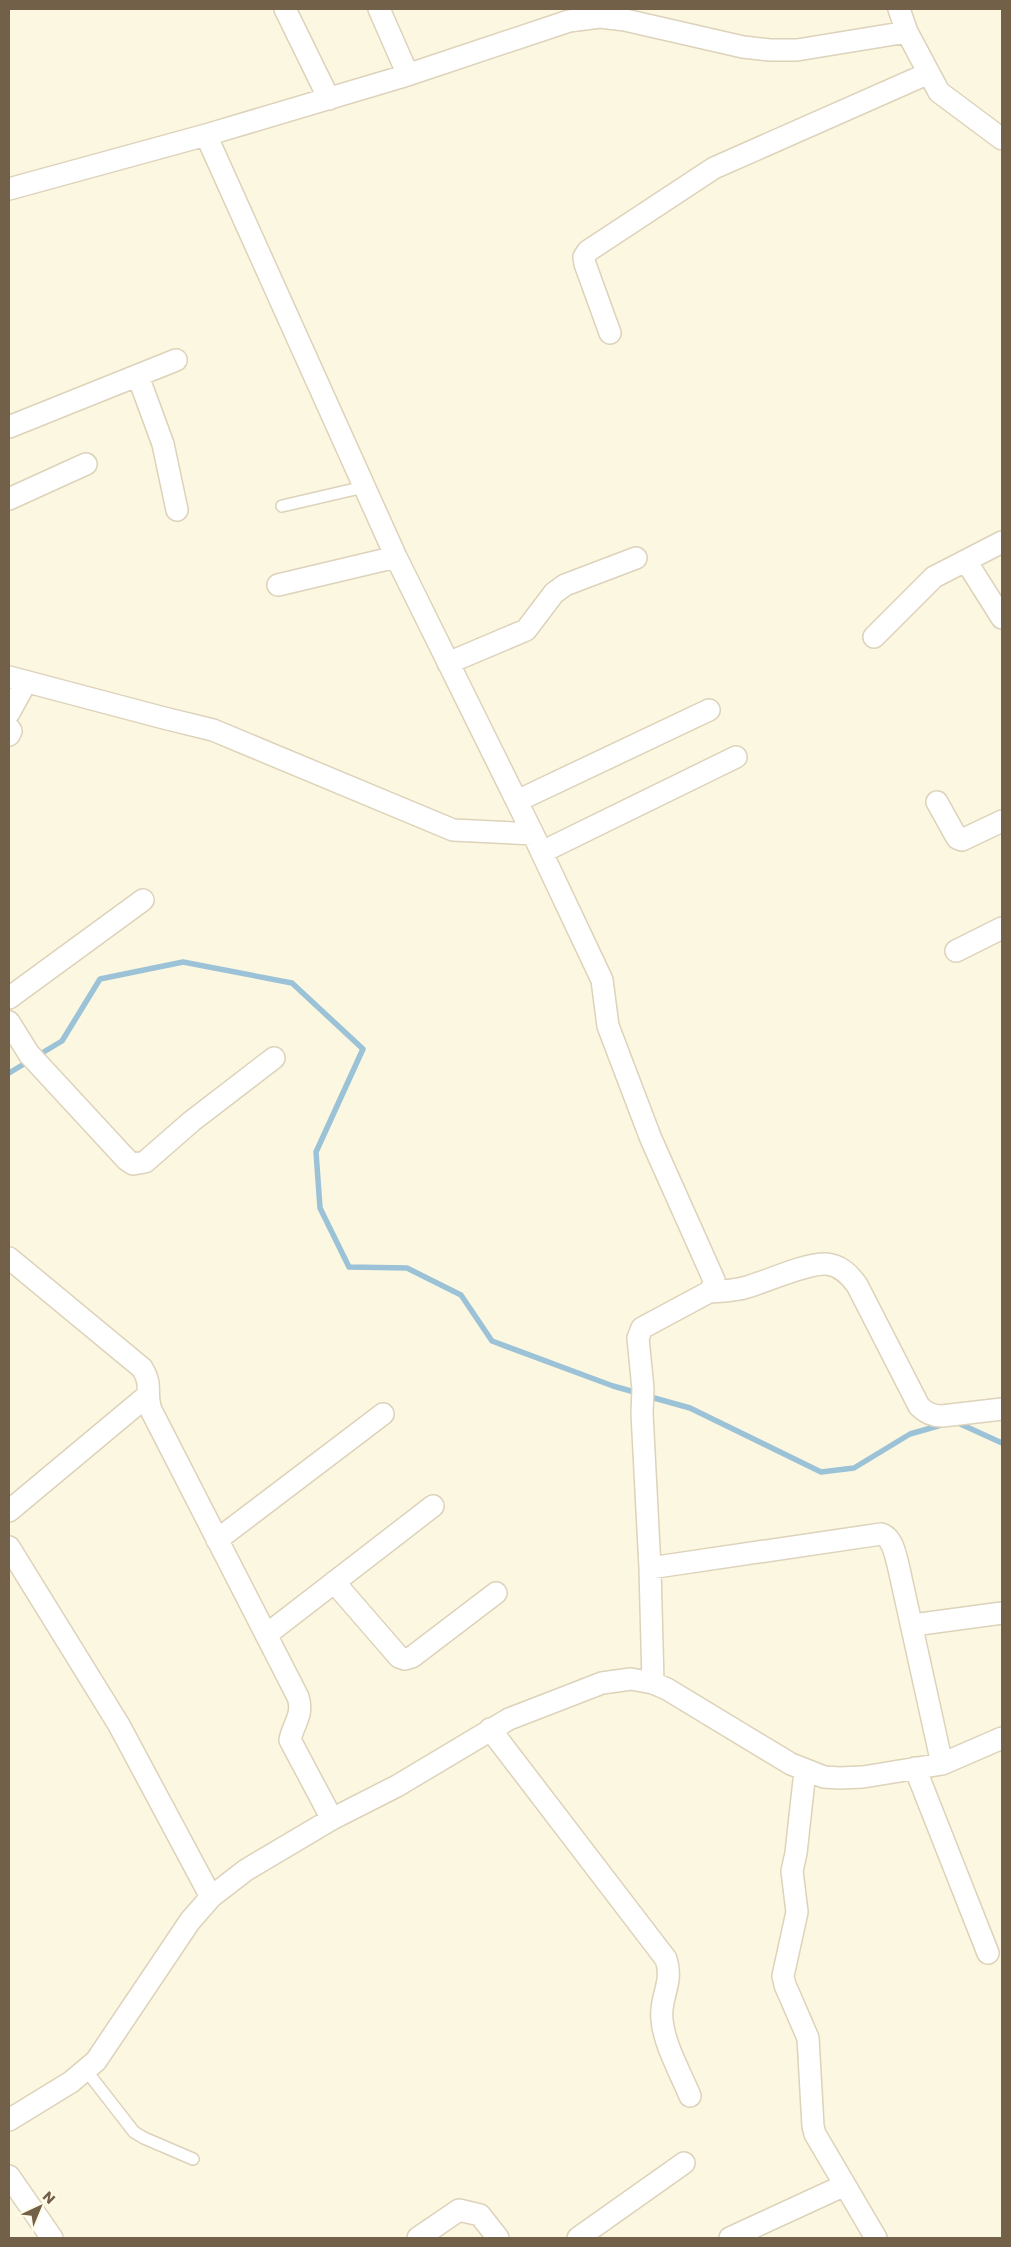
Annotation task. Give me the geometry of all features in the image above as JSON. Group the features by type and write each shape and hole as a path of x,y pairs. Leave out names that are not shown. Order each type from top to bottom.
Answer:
{"street":[{"path":"285,9 329,99"},
{"path":"379,9 408,74"},
{"path":"899,9 907,32 939,92 1002,139"},
{"path":"9,189 329,99 569,21 600,17 625,20 743,47 770,50 797,50 907,32"},
{"path":"610,333 585,264 584,257 588,251 714,168 929,74"},
{"path":"206,135 396,557 538,843 602,980 608,1026 651,1139 714,1280 709,1292"},
{"path":"9,426 176,360"},
{"path":"138,376 163,444 177,510"},
{"path":"9,499 86,464"},
{"path":"874,637 925,584 1002,542"},
{"path":"278,585 396,557"},
{"path":"448,662 526,630 554,593 565,585 636,558"},
{"path":"966,560 1002,618"},
{"path":"9,712 17,679 214,730 453,830 538,843 736,757"},
{"path":"517,801 709,710"},
{"path":"9,728 11,731 9,735"},
{"path":"938,802 957,838 962,840 1002,821"},
{"path":"12,989 143,900"},
{"path":"956,951 1002,928"},
{"path":"9,1022 29,1054 132,1164 145,1162 192,1121 274,1058"},
{"path":"9,1258 142,1368 150,1384 148,1395 151,1410 301,1706 300,1715 290,1740 292,1747 332,1819"},
{"path":"653,1683 650,1568 642,1413 643,1389 638,1338 642,1328 709,1292 745,1288 814,1265 826,1264 837,1267 849,1274 857,1285 919,1406 925,1412 933,1416 942,1416 1002,1409"},
{"path":"9,1511 148,1395"},
{"path":"217,1540 383,1414"},
{"path":"266,1635 433,1506"},
{"path":"650,1568 880,1534 886,1535 890,1540 899,1569 913,1625 942,1764"},
{"path":"9,1547 120,1725 211,1897"},
{"path":"334,1582 399,1657 405,1659 412,1657 496,1593"},
{"path":"913,1625 1002,1613"},
{"path":"9,2120 71,2082 96,2061 190,1921 211,1897 246,1870 332,1819 397,1786 509,1719 602,1683 631,1679 653,1683 668,1689 805,1771 824,1777 840,1778 942,1764 970,1754 1002,1738"},
{"path":"490,1729 666,1959 669,1969 669,1980 662,2009 663,2027 690,2096"},
{"path":"915,1768 988,1953"},
{"path":"805,1771 796,1853 792,1871 797,1912 783,1976 785,1985 808,2038 815,2134 876,2238"},
{"path":"578,2238 684,2162"},
{"path":"9,2176 52,2238"},
{"path":"730,2238 845,2185"},
{"path":"418,2238 459,2210 480,2215 498,2238"}],"lane":[{"path":"282,506 364,487"},
{"path":"86,2069 134,2132 193,2159"}],"waterway":[{"path":"37,1056 62,1041 100,979 183,962 292,983 363,1049 316,1152 320,1208 349,1267 407,1268 461,1295 492,1341 613,1386 638,1393"},
{"path":"9,1073 29,1061"},
{"path":"647,1396 690,1408 821,1472 854,1468 910,1434 945,1424"},
{"path":"956,1422 1002,1443"}]}
